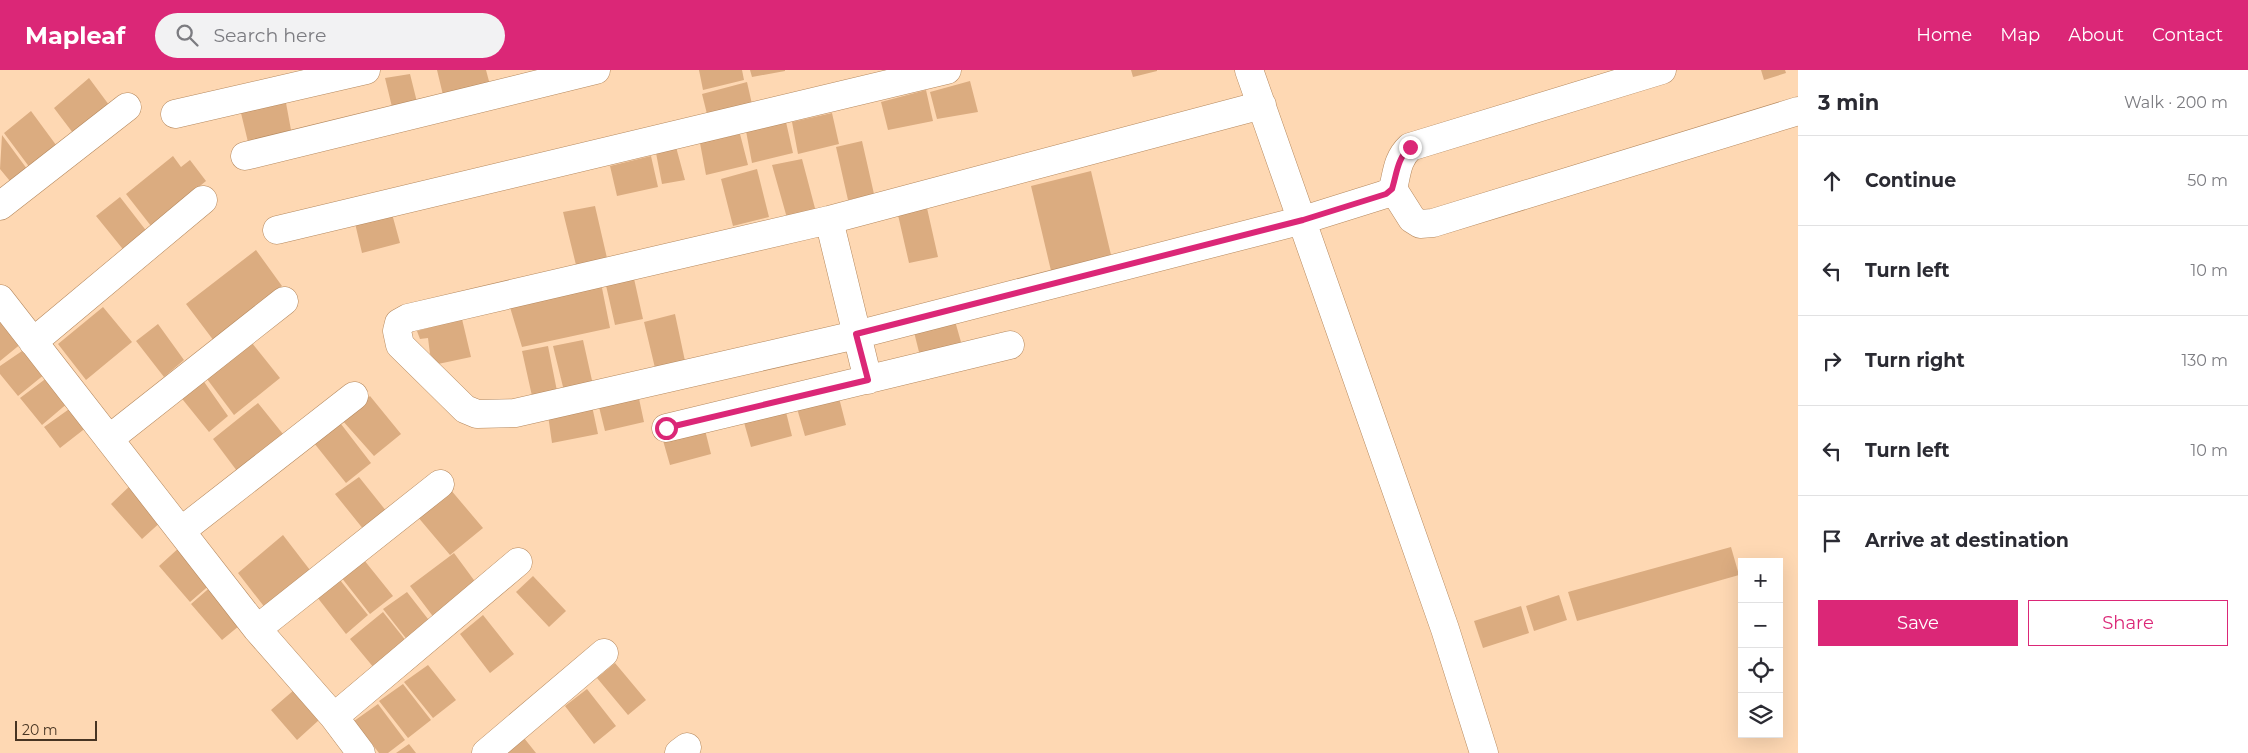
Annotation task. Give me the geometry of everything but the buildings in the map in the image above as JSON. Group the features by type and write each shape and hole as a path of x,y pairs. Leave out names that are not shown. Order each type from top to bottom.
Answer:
{"street":[{"path":"175,114 366,70"},
{"path":"245,156 596,70"},
{"path":"277,230 947,70"},
{"path":"1250,70 1445,629 1484,753"},
{"path":"1262,105 829,220 408,318 399,323 397,331 400,345 465,409 477,414 515,413 856,334 1303,220 1386,194 1392,189 1398,162 1403,153 1410,147 1662,70"},
{"path":"0,206 127,107"},
{"path":"1392,189 1412,219 1420,224 1432,223 1798,111"},
{"path":"34,342 203,200"},
{"path":"829,220 868,380"},
{"path":"0,299 257,629 334,717 361,753"},
{"path":"109,439 284,301"},
{"path":"666,428 1010,345"},
{"path":"180,531 354,396"},
{"path":"257,629 440,484"},
{"path":"334,717 518,562"},
{"path":"486,753 604,653"}],"route":[{"path":"666,428 868,380 856,334 1303,220 1386,194 1392,189 1398,162 1403,153 1410,147"}]}
